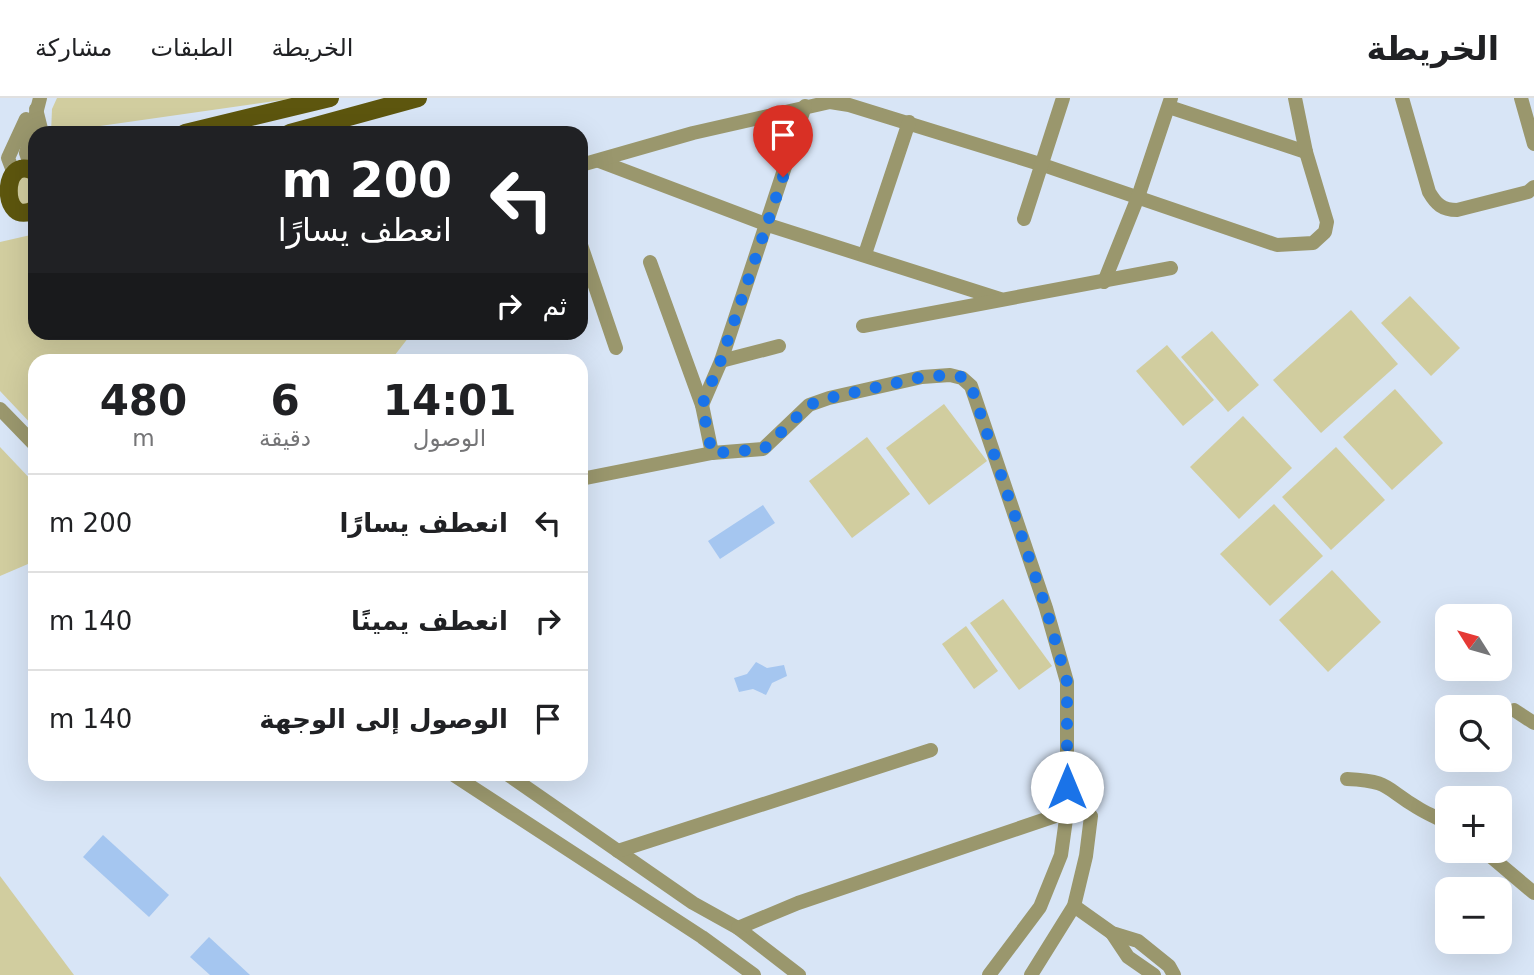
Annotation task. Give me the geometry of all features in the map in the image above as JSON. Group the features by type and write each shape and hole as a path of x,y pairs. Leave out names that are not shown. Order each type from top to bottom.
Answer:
{"main road":[{"path":"214,126 330,98"},
{"path":"316,126 418,98"},
{"path":"28,172 6,175 1,187 4,209 18,212 28,210"}],"street":[{"path":"1024,219 1063,98"},
{"path":"588,164 693,133 805,106 830,102 877,105 909,122 1277,245 1313,243 1325,232 1326,222 1306,152 1295,98"},
{"path":"1402,98 1429,192 1436,203 1447,210 1457,210 1528,192 1534,187"},
{"path":"1521,98 1534,144"},
{"path":"1104,282 1138,197 1170,102 1306,152"},
{"path":"38,103 42,126"},
{"path":"32,126 38,103"},
{"path":"6,175 8,158 27,116 38,103"},
{"path":"702,405 721,360 768,225 805,106"},
{"path":"865,254 909,122"},
{"path":"599,162 768,225 1000,299"},
{"path":"650,261 702,405 712,453"},
{"path":"588,266 616,348"},
{"path":"863,326 1171,268"},
{"path":"721,360 779,346"},
{"path":"588,478 712,453 764,449 809,405 829,398 922,377 962,377 971,386 1046,608 1067,682 1067,812 1061,855 1040,907 989,975"},
{"path":"0,409 28,438"},
{"path":"1514,710 1534,723"},
{"path":"618,851 930,750"},
{"path":"1347,779 1374,780 1392,787 1435,817"},
{"path":"463,781 702,937 754,975"},
{"path":"517,781 693,903 738,928 799,975"},
{"path":"738,928 798,903 1067,812"},
{"path":"1031,975 1074,906 1086,856 1091,816"},
{"path":"1498,863 1534,893"},
{"path":"1074,906 1112,933 1139,941 1169,966 1174,975"},
{"path":"1112,933 1128,957 1154,975"}],"shaded area":[{"path":"57,98 297,98 100,126 51,126 52,109"},
{"path":"15,175 28,178 28,204 23,206 7,187"},
{"path":"28,236 28,340 407,340 396,354 28,354 28,421 0,391 0,242"},
{"path":"1410,296 1460,348 1431,376 1381,323"},
{"path":"1351,310 1398,364 1321,433 1273,380"},
{"path":"1212,331 1259,385 1228,412 1181,357"},
{"path":"1167,345 1214,400 1183,426 1136,371"},
{"path":"1395,389 1443,443 1392,490 1343,437"},
{"path":"944,404 987,461 929,505 886,448"},
{"path":"1243,416 1292,468 1239,519 1190,467"},
{"path":"867,437 910,494 852,538 809,481"},
{"path":"0,447 28,477 28,564 0,576"},
{"path":"1336,447 1385,500 1331,550 1282,497"},
{"path":"1274,504 1323,556 1270,606 1220,554"},
{"path":"1332,570 1381,622 1328,672 1279,620"},
{"path":"1003,599 1052,666 1019,690 970,623"},
{"path":"966,626 998,671 974,689 942,644"},
{"path":"0,876 74,975 0,975"}],"water":[{"path":"763,505 775,523 720,559 708,541"},
{"path":"756,662 767,668 784,665 787,676 772,683 766,695 753,689 739,692 734,678 747,674"},
{"path":"103,835 169,895 149,917 83,857"},
{"path":"209,937 250,975 210,975 190,957"}],"route":[{"path":"783,177 721,360 702,405 712,453 764,449 809,405 829,398 922,377 962,377 971,386 977,401 1046,608 1067,682 1067,787"}]}
